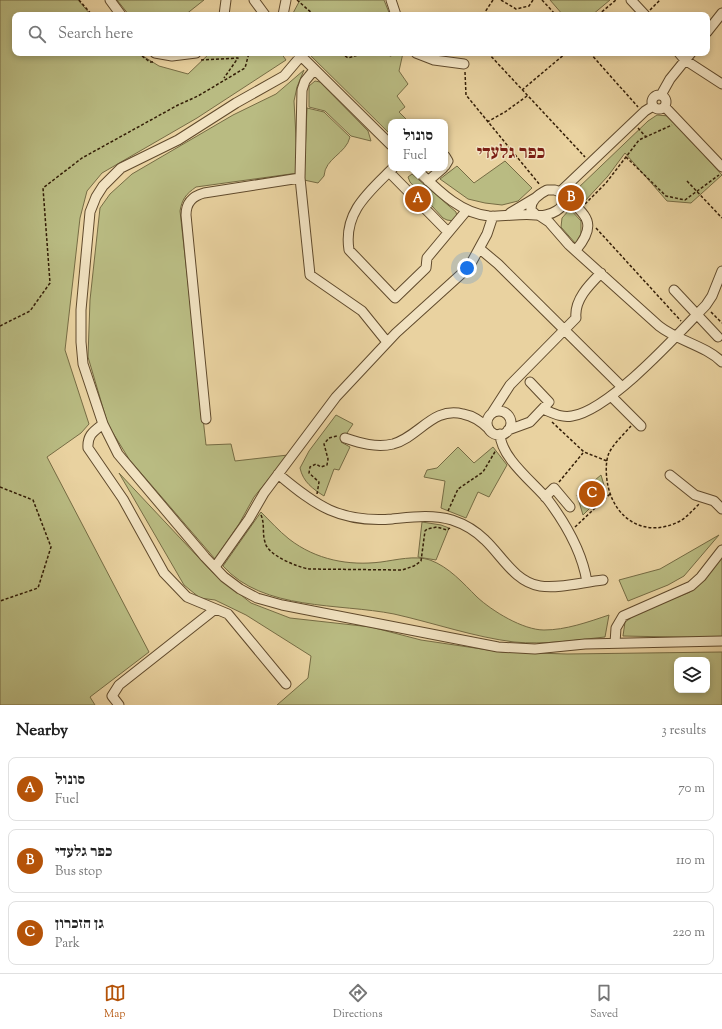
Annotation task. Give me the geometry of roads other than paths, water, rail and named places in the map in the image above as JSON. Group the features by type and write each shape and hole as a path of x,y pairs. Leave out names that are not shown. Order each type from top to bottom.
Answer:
{"street":[{"path":"110,0 119,12"},
{"path":"224,12 226,0"},
{"path":"254,0 263,12"},
{"path":"390,0 395,12"},
{"path":"631,0 642,12"},
{"path":"284,12 288,2"},
{"path":"710,28 722,13"},
{"path":"299,56 284,76 236,103 178,140 121,168 103,186 96,197 90,212 83,274 81,342 83,364 103,424 118,454 215,567 240,589 257,598 282,605 517,649 615,643 722,640"},
{"path":"301,56 388,142"},
{"path":"424,56 434,60 464,64"},
{"path":"653,106 653,99 656,96 661,95 684,56"},
{"path":"686,56 722,84"},
{"path":"314,70 305,81 302,90 300,178 310,275 362,312 388,342"},
{"path":"661,95 666,100 665,107"},
{"path":"653,106 659,110 665,107"},
{"path":"556,231 554,218 563,204 563,194 591,163 643,112 653,106"},
{"path":"665,107 722,167"},
{"path":"390,171 360,201 354,212 348,235 348,244 349,250 395,298 426,268 427,258 467,210"},
{"path":"392,171 448,232"},
{"path":"418,171 452,201 467,210 493,216 538,216 550,214 558,210"},
{"path":"428,181 439,171"},
{"path":"206,419 186,215 188,203 194,197 204,193 300,178"},
{"path":"505,215 522,207 541,194 555,190 563,194 580,209 588,223 588,233 576,250"},
{"path":"541,194 532,202 530,208 538,216 548,221 576,250 659,326 674,337 708,352 722,362"},
{"path":"215,567 249,519 264,493 336,397 417,312 469,267 487,234 493,216"},
{"path":"480,248 622,387"},
{"path":"543,409 562,416 573,416 591,409 611,396 706,305 712,296 722,271"},
{"path":"489,429 487,420 505,391 576,318 576,310 580,297 601,273"},
{"path":"674,290 718,338"},
{"path":"345,438 371,445 385,446 408,437 433,418 444,413 460,413 473,417 495,434 503,435 525,425 549,402 530,382"},
{"path":"503,435 511,423 503,403 505,391"},
{"path":"611,396 638,423"},
{"path":"473,417 501,411 512,419 520,421 535,417"},
{"path":"103,424 91,433 88,448 124,499 164,573 187,598 214,610 228,614 286,684"},
{"path":"503,435 510,458 545,496 569,532 579,554 587,582"},
{"path":"278,474 314,503 334,512 364,519 417,517 449,520 468,528 484,539 512,570 530,583 546,586 603,580"},
{"path":"670,475 695,495 714,501 722,508"},
{"path":"545,496 554,488 570,507"},
{"path":"615,643 616,628 623,616 691,586 701,577 722,550"},
{"path":"119,705 112,696 119,685 214,610"}],"place":[{"name":"כפר גלעדי","path":"571,198"},
{"name":"סונול","path":"418,199"},
{"name":"גן הזכרון","path":"592,494"}],"district":[{"name":"כפר גלעדי","path":"511,152"}]}
